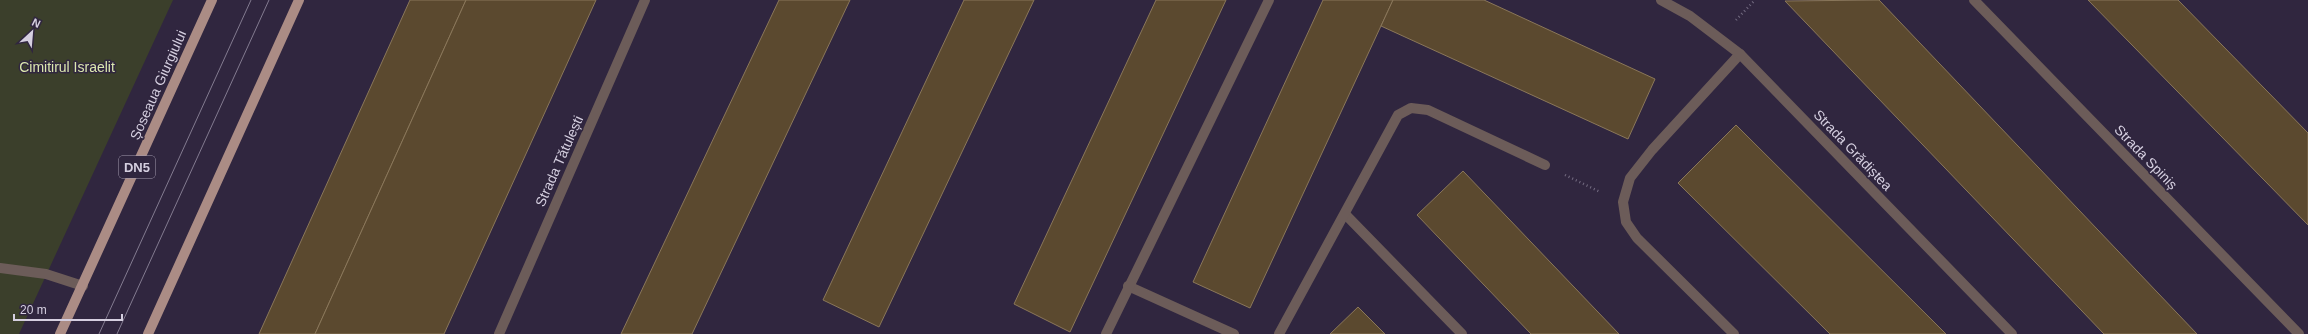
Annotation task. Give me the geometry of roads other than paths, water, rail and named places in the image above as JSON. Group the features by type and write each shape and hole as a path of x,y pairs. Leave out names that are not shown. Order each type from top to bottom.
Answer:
{"main road":[{"name":"Șoseaua Giurgiului","path":"60,334 212,0"},
{"path":"148,334 300,0"}],"street":[{"name":"Strada Tătulești","path":"499,334 645,0"},
{"path":"1106,334 1128,286 1269,0"},
{"name":"Strada Grădiștea","path":"1661,0 1690,16 1720,36 1740,54 2012,334"},
{"name":"Strada Spiniș","path":"1974,0 2299,334"},
{"path":"1734,334 1637,238 1626,222 1623,202 1630,178 1652,150 1740,54"},
{"path":"1279,334 1346,214 1398,115 1412,108 1428,110 1544,165"},
{"path":"1346,214 1462,334"},
{"path":"0,268 46,274 83,286"},
{"path":"1128,286 1234,334"}],"tram line":[{"path":"99,334 251,0"},
{"path":"117,334 269,0"}],"park label":[{"name":"Cimitirul Israelit","path":"67,67"}]}
